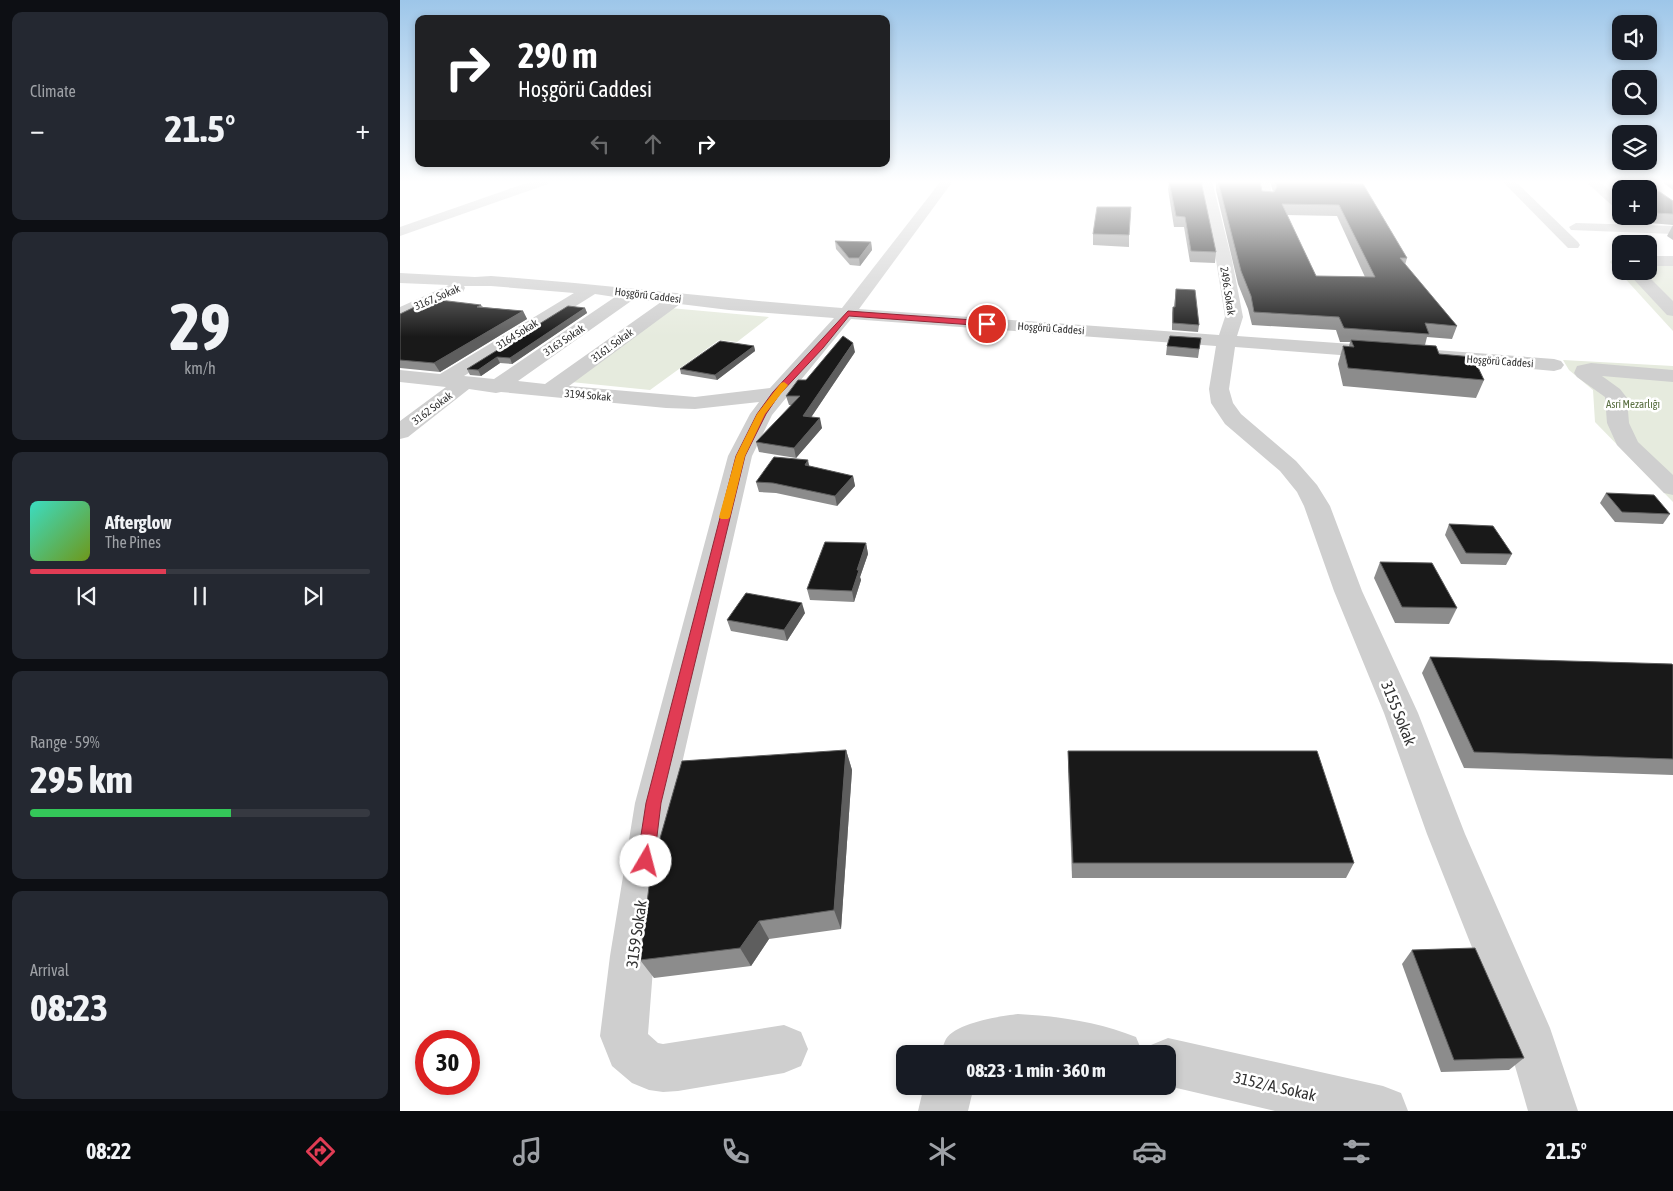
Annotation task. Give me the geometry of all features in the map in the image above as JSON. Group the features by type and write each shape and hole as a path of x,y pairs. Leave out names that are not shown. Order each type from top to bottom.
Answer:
{"street":[{"name":"3159 Sokak","path":"784,1049 678,1068 663,1068 649,1066 629,1048 624,1036 632,956 654,803 740,456 761,414 776,394 820,347 848,313 908,233"},
{"name":"2496. Sokak","path":"1218,233 1234,317 1226,341"},
{"path":"1561,233 1573,245"},
{"path":"1657,261 1673,261"},
{"name":"Hoşgörü Caddesi","path":"400,278 490,281 848,313 1395,353"},
{"path":"1644,280 1669,304"},
{"name":"3167. Sokak","path":"400,313 454,289 475,282"},
{"name":"3164 Sokak","path":"442,381 592,289"},
{"name":"3163 Sokak","path":"496,387 632,293"},
{"name":"3161. Sokak","path":"549,391 676,299"},
{"name":"3155 Sokak","path":"1226,341 1219,389 1222,403 1233,420 1288,466 1308,490 1317,506 1348,591 1401,713 1446,834 1527,1028 1552,1111"},
{"name":"Hoşgörü Caddesi","path":"1415,355 1554,365"},
{"path":"1673,376 1584,370 1584,373 1613,393 1616,398 1618,423 1628,445 1663,468 1673,488"},
{"name":"3194 Sokak","path":"400,376 496,387 695,403 776,394"},
{"name":"3162 Sokak","path":"400,432 464,383"},
{"path":"979,1045 1006,1037 1068,1045"},
{"name":"3152/A. Sokak","path":"1176,1064 1383,1111"},
{"path":"943,1111 947,1095"}],"green space":[{"path":"1657,258 1673,258 1673,331 1626,280 1657,280"},
{"path":"670,308 769,317 737,342 719,340 650,390 571,382"},
{"name":"Asri Mezarlığı","path":"1563,360 1673,366 1673,502 1595,422 1593,390 1569,370"}],"building":[{"path":"1093,233 1129,233 1129,235"},
{"path":"1188,233 1212,233 1216,252 1191,251"},
{"path":"1231,233 1296,233 1316,276 1375,277 1353,233 1392,233 1407,258 1400,258 1457,326 1425,323 1429,334 1344,328 1339,317 1254,312 1251,296 1241,271"},
{"path":"835,241 871,242 859,258 849,258"},
{"path":"1176,289 1195,290 1199,325 1173,323"},
{"path":"431,299 481,305 477,307 523,311 434,363 400,360 400,314"},
{"path":"568,306 585,308 510,358 497,357 478,370 467,369"},
{"path":"843,336 853,343 803,416 820,418 794,448 756,442 800,396 786,396 798,380 806,380"},
{"path":"1170,336 1201,338 1199,349 1167,346"},
{"path":"1351,340 1436,346 1439,354 1473,357 1484,380 1348,368 1343,346 1354,347"},
{"path":"720,341 754,346 715,375 680,369"},
{"path":"774,457 808,460 805,465 853,476 835,496 773,483 756,482"},
{"path":"1606,493 1654,495 1670,514 1622,512"},
{"path":"1449,524 1493,526 1512,554 1466,553"},
{"path":"825,542 866,543 852,591 807,589"},
{"path":"1380,562 1432,563 1457,608 1402,607"},
{"path":"746,593 802,603 784,630 727,620"},
{"path":"1430,657 1672,664 1673,759 1474,752"},
{"path":"846,750 834,910 759,921 740,948 640,960 651,870 682,761"},
{"path":"1068,751 1317,751 1354,863 1073,863"},
{"path":"1475,948 1524,1058 1454,1060 1412,950"}],"slow traffic":[{"path":"725,517 740,456 761,414 784,385"}],"route":[{"path":"646,861 654,803 740,456 761,414 776,394 820,347 848,313 987,324"}]}
